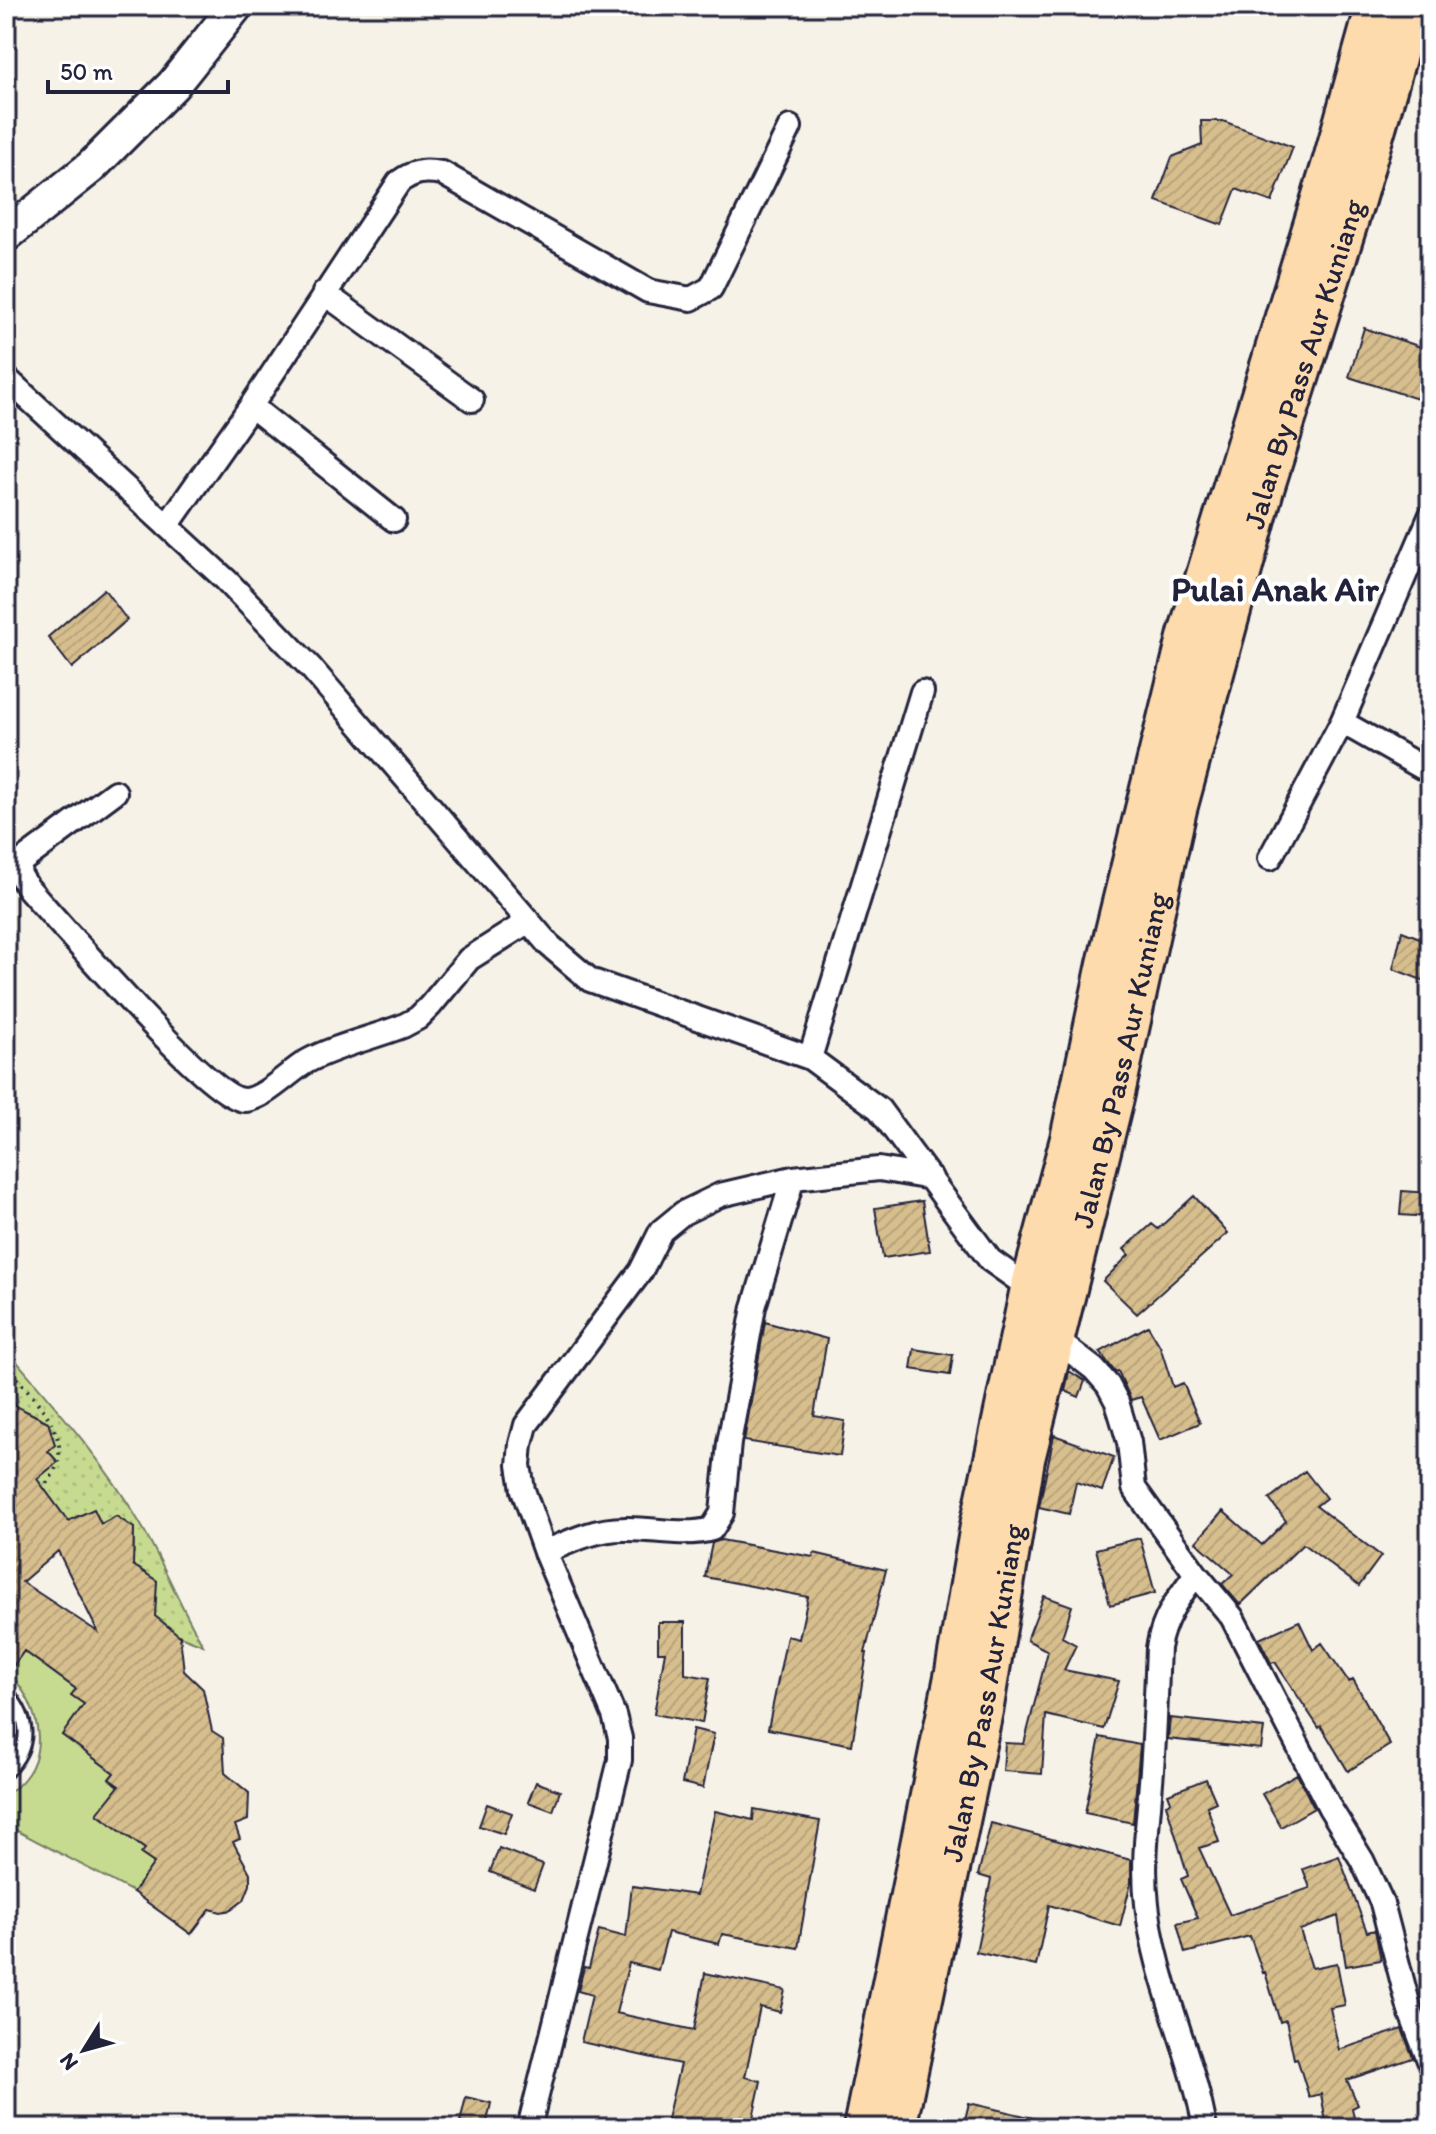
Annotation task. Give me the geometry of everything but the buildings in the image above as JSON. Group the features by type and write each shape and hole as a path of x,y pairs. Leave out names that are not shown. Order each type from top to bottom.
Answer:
{"highway":[{"name":"Jalan By Pass Aur Kuniang","path":"864,2128 1055,1339 1124,969 1141,900 1189,634 1334,160 1389,19"},
{"name":"Jalan By Pass Aur Kuniang","path":"895,2128 972,1676 981,1526 1031,1289 1071,1139 1124,969"}],"street":[{"path":"6,235 91,167 122,137 173,85 236,6"},
{"path":"167,526 251,406 399,182 412,173 425,170 442,173 648,291 691,299 711,288 790,127"},
{"path":"324,293 472,400"},
{"path":"6,378 226,580 311,668 549,945 590,980 810,1058 879,1109 990,1260 1031,1289"},
{"path":"251,406 394,520"},
{"path":"1270,858 1342,722 1430,517"},
{"path":"810,1058 922,692"},
{"path":"1342,722 1430,772"},
{"path":"115,792 22,861 18,872 28,888 116,988 200,1070 234,1098 246,1100 258,1096 306,1062 418,1018 469,959 529,921"},
{"path":"529,2128 620,1760 620,1738 614,1715 545,1552 523,1490 519,1465 526,1425 641,1271 661,1231 683,1213 720,1195 793,1178 879,1169 931,1178"},
{"path":"545,1552 595,1531 624,1529 700,1533 712,1529 722,1513 729,1443 754,1307 793,1178"},
{"path":"1055,1339 1094,1369 1108,1385 1117,1402 1129,1442 1134,1488 1196,1574 1232,1617 1330,1808 1362,1860 1382,1903 1410,2011 1430,2063"},
{"path":"1196,1574 1172,1607 1162,1627 1158,1648 1144,1856 1147,1906 1161,1970 1199,2095 1205,2128"}],"lane":[{"path":"6,1691 21,1709 26,1737 20,1758 6,1772"}],"path":[{"path":"6,1366 56,1426 59,1464 43,1487"}],"green space":[{"path":"6,1349 78,1434 127,1501 203,1645 180,1636 162,1622 148,1629 157,1581 138,1568 126,1573 119,1560 134,1553 134,1528 101,1524 94,1509 68,1521 37,1479 57,1462 48,1451 55,1445 48,1422 28,1412 21,1418 13,1406 18,1401 10,1379 6,1377"},
{"path":"24,1651 76,1689 72,1695 84,1704 62,1735 114,1773 109,1779 119,1786 98,1815 145,1849 141,1854 154,1863 133,1892 6,1825 6,1795 21,1782 37,1752 35,1719 29,1703 9,1672"}],"district":[{"name":"Pulai Anak Air","path":"1275,589"}]}
